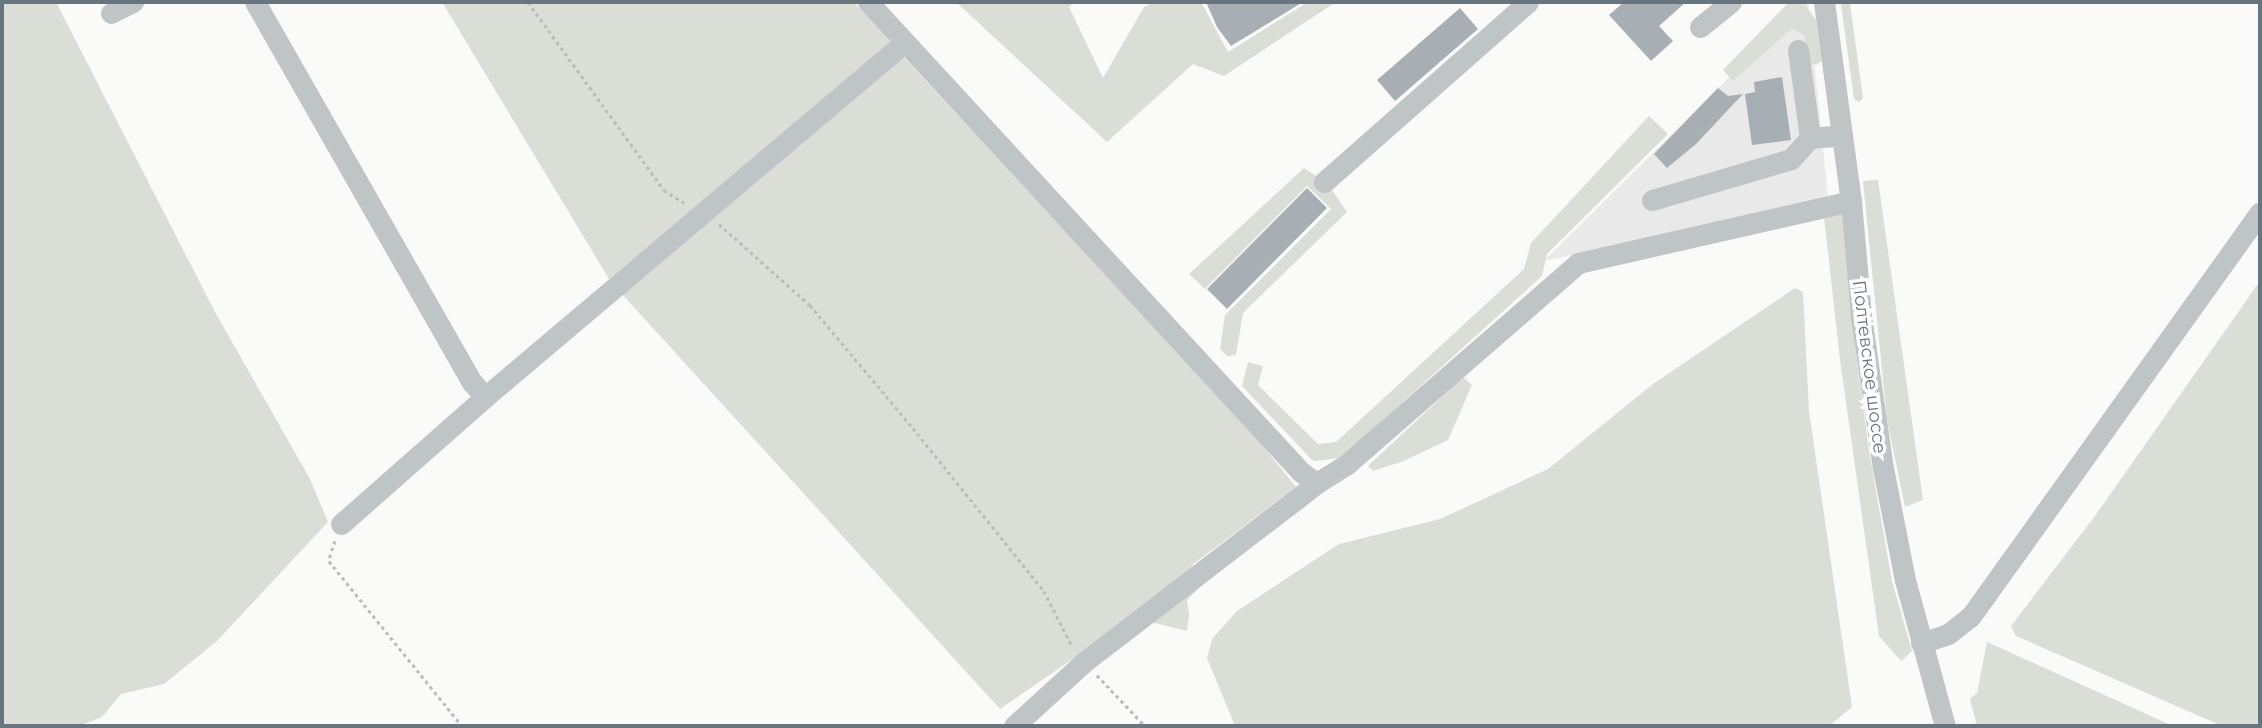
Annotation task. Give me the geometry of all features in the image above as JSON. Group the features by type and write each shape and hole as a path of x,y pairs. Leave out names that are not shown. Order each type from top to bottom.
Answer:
{"street":[{"path":"111,13 133,2"},
{"path":"254,2 472,382 485,397"},
{"path":"868,2 1301,472 1317,483"},
{"path":"1324,182 1528,2"},
{"path":"1700,27 1731,2"},
{"name":"Полтевское шоссе","path":"1824,2 1851,201 1861,316 1876,426 1893,521 1921,643 1945,726"},
{"path":"341,524 485,397 905,42"},
{"path":"1798,50 1810,138"},
{"path":"1652,200 1791,159 1810,138 1842,135"},
{"path":"1014,726 1084,662 1317,483 1348,464 1578,262 1851,201"},
{"path":"1921,643 1948,634 1970,616 2260,214"}],"path":[{"path":"528,2 664,190 705,212 810,305 828,326 1044,591 1066,639 1084,662 1144,726"},
{"path":"341,524 329,561 462,726"}],"shaded area":[{"path":"2,2 56,2 215,312 310,479 328,522 217,641 164,684 121,694 102,717 79,726 2,726"},
{"path":"442,2 854,2 891,43 609,279"},
{"path":"956,2 1074,2 1069,7 1103,78 1144,7 1154,2 1201,2 1228,52 1308,2 1336,2 1224,76 1193,64 1107,142"},
{"path":"1789,2 1805,5 1816,20 1822,61 1816,65 1808,62 1805,36 1792,28 1733,81 1723,70"},
{"path":"1805,2 1808,2 1828,198 1544,261"},
{"path":"1844,2 1850,3 1863,98 1859,102 1854,99 1841,5"},
{"path":"900,53 1251,431 1296,487 1192,565 1198,572 1201,586 1187,600 1187,631 1151,622 1074,658 1000,709 621,293"},
{"path":"1649,116 1668,134 1547,254 1542,276 1341,458 1313,461 1242,386 1248,362 1263,366 1258,385 1318,444 1336,442 1524,269 1531,243"},
{"path":"1304,168 1328,184 1347,212 1243,313 1236,355 1227,356 1220,349 1225,315 1331,209 1307,186 1205,289 1189,274"},
{"path":"1878,180 1923,500 1905,507 1887,420 1863,181"},
{"path":"1842,211 1869,451 1892,581 1912,651 1901,661 1879,636 1840,360 1824,217"},
{"path":"2260,281 2260,726 2222,726 2016,636 2011,626 2095,516"},
{"path":"1795,288 1803,292 1809,411 1852,707 1829,726 1235,726 1207,658 1212,639 1237,611 1339,544 1440,519 1548,469 1653,384"},
{"path":"1463,377 1472,385 1448,440 1404,461 1373,471 1368,466"},
{"path":"1987,642 2173,726 1977,726 1970,699 1977,693"}],"building":[{"path":"1206,2 1303,2 1231,46 1217,27"},
{"path":"1624,2 1686,2 1659,26 1673,41 1651,61 1609,15"},
{"path":"1460,8 1478,29 1395,101 1377,80"},
{"path":"1782,77 1791,140 1752,145 1745,94 1755,92 1754,82"},
{"path":"1718,88 1728,96 1743,94 1696,144 1667,168 1654,154"},
{"path":"1307,188 1327,208 1227,309 1207,289"}]}
